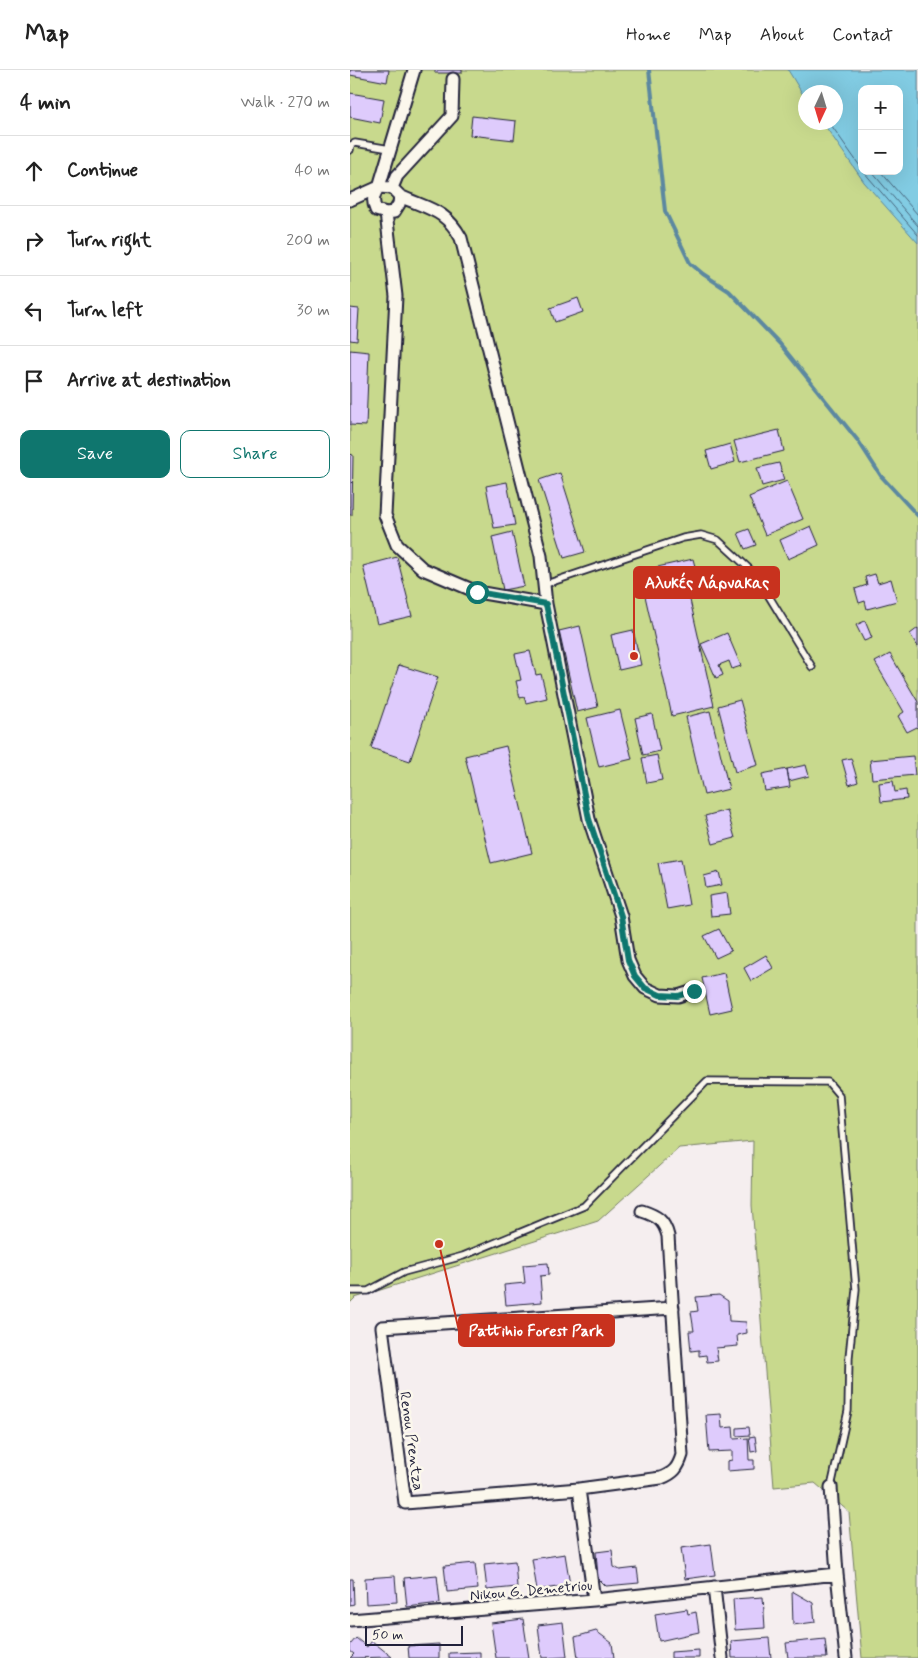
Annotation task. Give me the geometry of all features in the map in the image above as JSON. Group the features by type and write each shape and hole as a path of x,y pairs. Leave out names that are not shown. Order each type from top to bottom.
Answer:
{"street":[{"path":"414,70 379,186 374,195 373,204 376,210 386,213 394,212 399,204 396,192 397,176 452,116 453,79"},
{"path":"350,200 379,186 442,213 452,222 461,238 541,556 546,604 589,819 621,916 628,960 635,976 645,988 660,995 678,996 694,991"},
{"path":"386,213 396,296 386,515 397,545 422,569 477,592 546,604"},
{"name":"Renou Prentza","path":"642,1211 656,1216 665,1224 668,1236 673,1308 682,1455 674,1473 661,1478 579,1489 405,1503 382,1326 673,1308"},
{"path":"831,1487 837,1574 846,1658"},
{"path":"579,1489 594,1600"},
{"name":"Nikou G. Demetriou","path":"350,1620 594,1600 837,1574"},
{"path":"714,1587 722,1658"}],"lane":[{"path":"350,150 350,145 355,143 390,149"},
{"path":"544,585 683,538 701,535 718,540 756,575 812,667"},
{"path":"350,1291 368,1291 404,1272 463,1256 584,1206 706,1080 828,1082 839,1095 856,1289 849,1357 848,1411 831,1487"}],"green space":[{"path":"350,70 918,70 918,1658 862,1658 849,1512 815,1483 774,1487 752,1205 753,1141 679,1148 598,1221 355,1298 350,1303"}],"water":[{"path":"788,70 918,70 918,243 859,175 903,175 903,85 858,85 858,173 828,130 843,130 843,85 798,86"}],"building":[{"path":"350,70 389,70 387,82 350,75"},
{"path":"435,70 462,70 462,73 435,73"},
{"path":"350,93 384,99 380,123 350,117"},
{"path":"472,116 516,121 514,140 470,135"},
{"path":"578,298 583,312 555,322 550,308"},
{"path":"350,308 359,309 357,341 350,340"},
{"path":"350,350 369,352 366,426 350,425"},
{"path":"779,430 784,451 740,462 734,441"},
{"path":"730,444 735,462 711,469 706,451"},
{"path":"350,454 353,455 352,515 350,515"},
{"path":"779,463 784,480 762,486 757,468"},
{"path":"560,473 585,552 564,558 539,480"},
{"path":"787,481 803,519 765,535 749,497"},
{"path":"507,482 515,525 494,528 486,486"},
{"path":"811,526 819,545 788,559 780,540"},
{"path":"749,529 756,545 745,549 738,533"},
{"path":"512,532 524,586 503,590 492,537"},
{"path":"397,557 412,616 377,624 363,566"},
{"path":"693,559 697,574 656,584 653,568"},
{"path":"875,574 878,583 891,579 897,601 867,609 865,601 859,603 855,589 867,585 865,577"},
{"path":"685,578 714,706 672,716 643,587"},
{"path":"865,621 872,638 864,641 856,625"},
{"path":"580,626 598,707 577,712 559,631"},
{"path":"918,628 918,647 910,634"},
{"path":"633,630 641,665 619,670 611,635"},
{"path":"727,633 741,666 732,669 729,661 719,665 723,675 716,678 701,644"},
{"path":"530,651 536,675 541,674 547,698 526,703 524,697 520,698 516,681 521,680 515,654"},
{"path":"890,654 918,702 918,729 917,727 907,732 898,716 904,712 875,662"},
{"path":"399,665 438,677 410,761 371,748"},
{"path":"740,700 758,765 735,772 718,706"},
{"path":"620,710 632,759 599,767 587,718"},
{"path":"710,711 729,789 704,795 686,717"},
{"path":"652,714 660,751 643,755 635,718"},
{"path":"506,746 532,853 491,863 465,756"},
{"path":"657,755 662,780 647,783 642,758"},
{"path":"913,756 915,775 872,779 870,760"},
{"path":"851,758 858,782 849,785 842,760"},
{"path":"806,765 809,776 789,781 787,769"},
{"path":"787,769 790,787 765,791 762,774"},
{"path":"893,781 895,792 906,790 907,799 881,802 879,783"},
{"path":"727,810 735,838 713,844 705,816"},
{"path":"681,859 689,905 667,909 658,863"},
{"path":"719,872 722,885 706,888 704,876"},
{"path":"727,893 730,914 711,916 709,896"},
{"path":"719,929 731,951 716,958 704,936"},
{"path":"766,955 773,968 751,981 744,968"},
{"path":"724,973 732,1009 710,1014 702,978"},
{"path":"548,1263 549,1275 540,1276 542,1302 506,1305 504,1285 525,1283 523,1265"},
{"path":"719,1295 728,1301 729,1321 746,1322 747,1333 737,1335 738,1346 716,1348 718,1361 707,1362 706,1355 699,1356 699,1350 691,1351 689,1331 694,1331 691,1312 698,1311 696,1297"},
{"path":"721,1414 722,1428 733,1427 734,1439 748,1438 749,1460 754,1460 754,1469 727,1471 727,1461 732,1460 732,1451 709,1452 706,1415"},
{"path":"749,1427 750,1435 737,1436 737,1428"},
{"path":"755,1436 757,1451 751,1452 749,1437"},
{"path":"711,1544 715,1575 685,1579 681,1548"},
{"path":"612,1550 614,1567 620,1570 637,1568 639,1583 606,1586 598,1578 596,1552"},
{"path":"565,1554 570,1585 537,1590 532,1559"},
{"path":"515,1561 517,1587 487,1590 484,1564"},
{"path":"475,1563 478,1589 447,1592 444,1566"},
{"path":"437,1575 440,1603 407,1607 404,1578"},
{"path":"395,1576 397,1602 366,1604 365,1578"},
{"path":"350,1579 353,1579 354,1604 350,1605"},
{"path":"792,1591 813,1603 815,1622 793,1625"},
{"path":"763,1597 765,1628 735,1630 733,1599"},
{"path":"687,1609 688,1614 696,1612 699,1632 659,1641 655,1614"},
{"path":"523,1619 529,1658 496,1658 491,1623"},
{"path":"563,1622 567,1657 542,1658 538,1625"},
{"path":"596,1631 612,1643 614,1658 578,1658 575,1637"},
{"path":"356,1638 367,1647 372,1641 392,1657 350,1658 354,1654 350,1651 350,1645"},
{"path":"769,1638 771,1658 732,1658 731,1641"},
{"path":"825,1639 827,1658 788,1658 786,1643"},
{"path":"439,1644 439,1658 409,1658 408,1646"},
{"path":"699,1650 699,1658 671,1658 671,1652"},
{"path":"480,1652 480,1658 449,1658 449,1653"}],"waterway":[{"path":"649,70 665,211 690,263 729,291 780,344 859,442 881,476 918,516"}],"place":[{"name":"Αλυκές Λάρνακας","path":"634,656"},
{"name":"Pattihio Forest Park","path":"439,1244"}],"route":[{"path":"477,592 546,604 589,819 621,916 628,960 635,976 645,988 660,995 678,996 694,991"}]}
